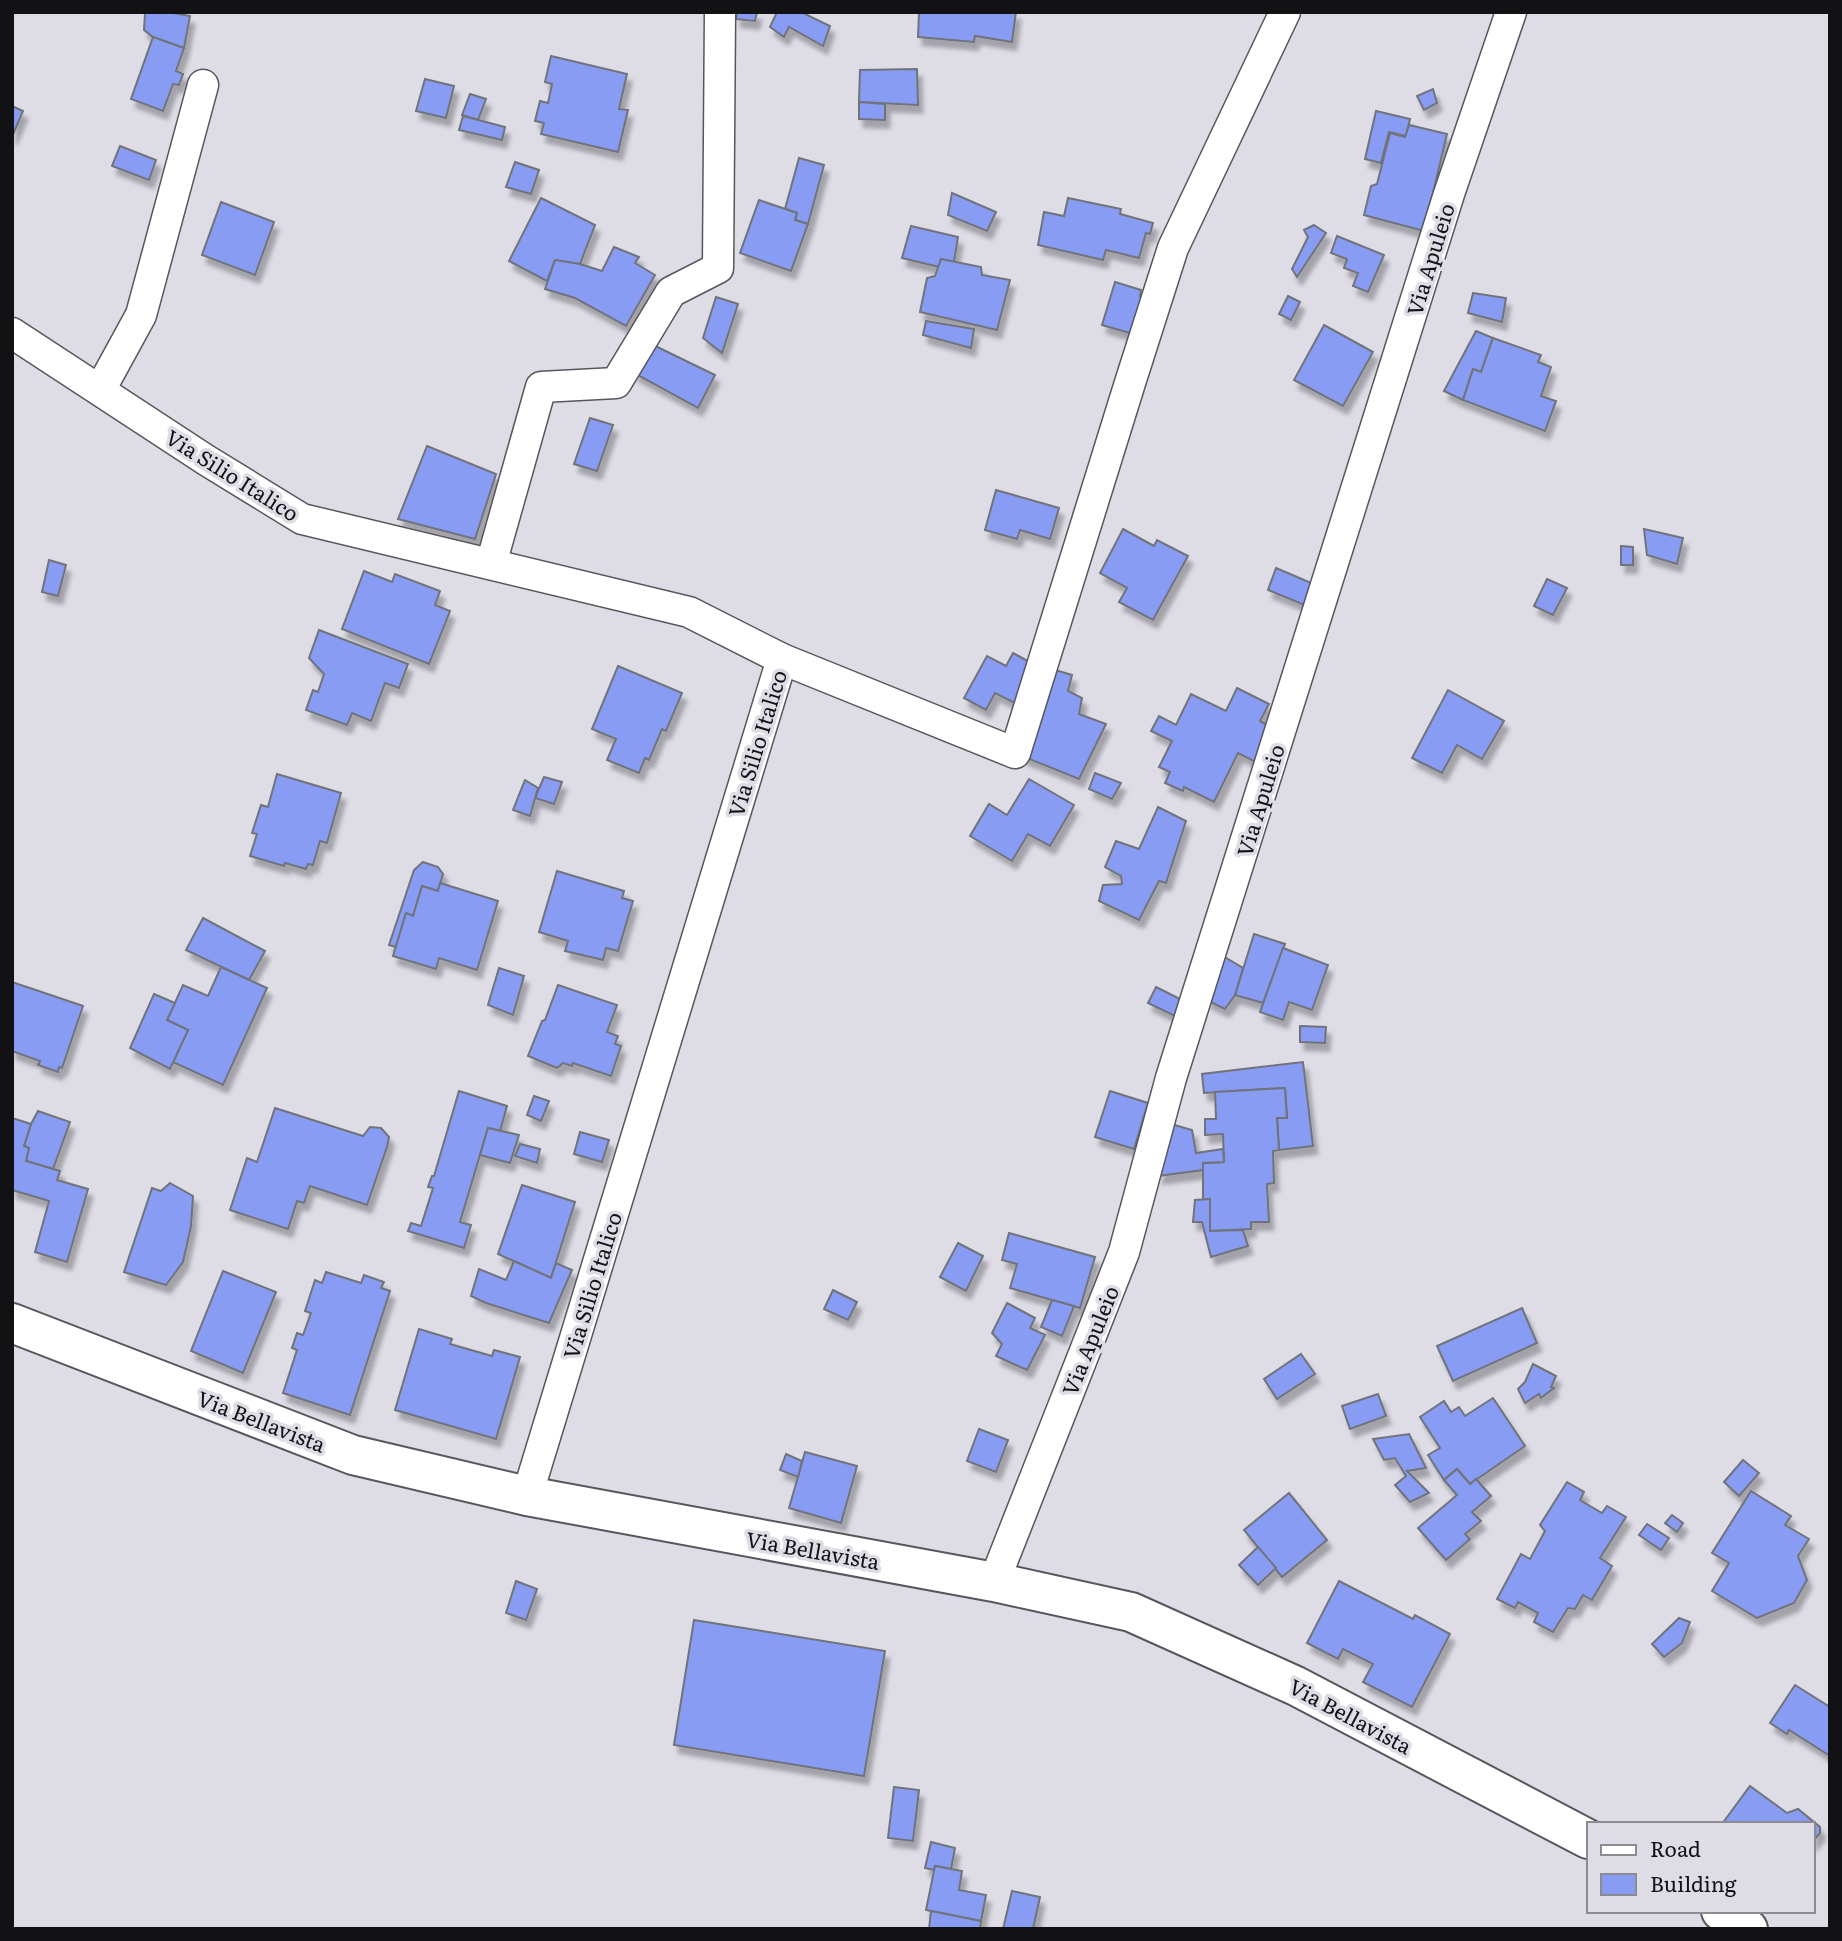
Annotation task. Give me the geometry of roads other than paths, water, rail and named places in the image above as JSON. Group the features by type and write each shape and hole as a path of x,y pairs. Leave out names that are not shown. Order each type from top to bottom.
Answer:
{"street":[{"path":"491,564 541,387 616,383 671,292 719,268 720,12"},
{"path":"782,659 1015,753 1173,248 1285,12"},
{"name":"Via Apuleio","path":"994,1582 1124,1252 1171,1078 1449,194 1511,12"},
{"path":"100,390 141,315 203,85"},
{"name":"Via Silio Italico","path":"12,332 302,519 689,612 782,659 527,1496"},
{"name":"Via Bellavista","path":"12,1323 352,1455 527,1496 994,1582 1131,1612 1296,1686 1587,1838"},
{"path":"1724,1913 1748,1929"}]}
